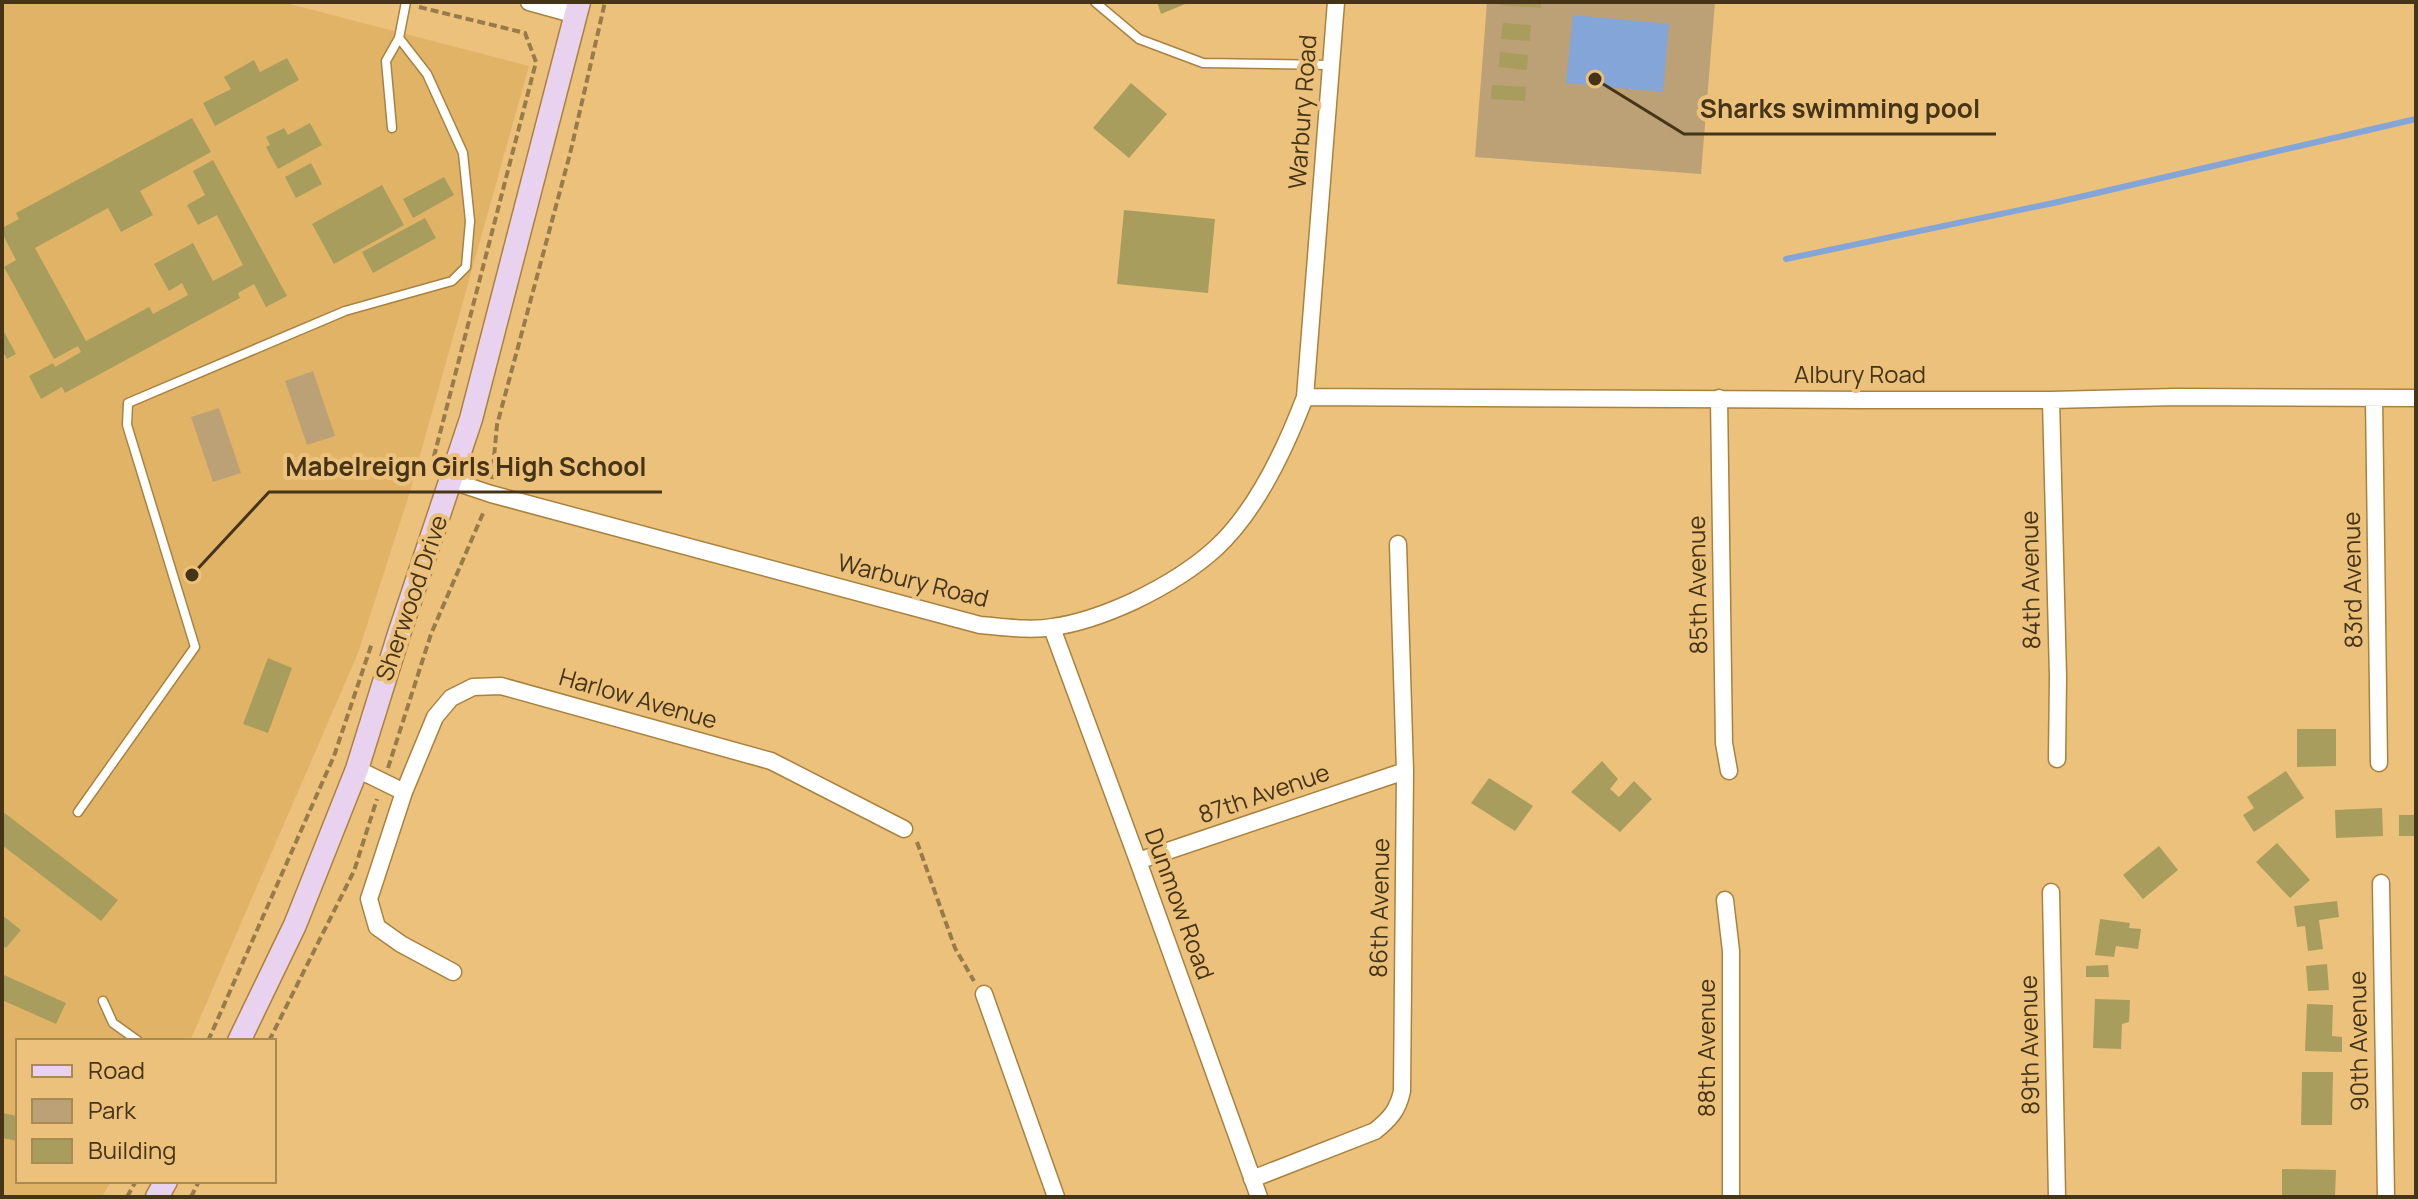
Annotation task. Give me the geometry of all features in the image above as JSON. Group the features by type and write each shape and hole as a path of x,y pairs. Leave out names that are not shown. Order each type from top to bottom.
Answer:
{"street":[{"path":"529,2 578,9"},
{"name":"Warbury Road","path":"452,481 980,625 1052,628 1094,618 1144,596 1187,571 1217,547 1240,519 1268,478 1293,430 1305,397 1336,2"},
{"name":"Sherwood Drive","path":"240,1039 295,925 357,769 399,634 452,481 578,9"},
{"name":"Albury Road","path":"1305,397 2416,398"},
{"name":"85th Avenue","path":"1719,398 1724,743 1729,771"},
{"name":"83rd Avenue","path":"2374,398 2379,763"},
{"name":"84th Avenue","path":"2051,400 2057,759"},
{"name":"86th Avenue","path":"1252,1179 1375,1131 1391,1118 1399,1105 1402,1091 1405,771 1398,544"},
{"name":"Dunmow Road","path":"1052,628 1259,1197"},
{"name":"Harlow Avenue","path":"453,972 377,927 369,899 404,792 435,717 451,698 473,687 501,686 771,761 904,829"},
{"path":"357,769 404,792"},
{"name":"87th Avenue","path":"1138,861 1405,771"},
{"name":"90th Avenue","path":"2381,883 2386,1197"},
{"name":"89th Avenue","path":"2051,892 2057,1197"},
{"name":"88th Avenue","path":"1725,900 1731,951 1731,1197"},
{"path":"984,994 1056,1197"}],"lane":[{"path":"1095,2 1139,39 1203,63 1331,65"},
{"path":"392,128 386,61 399,38 406,3"},
{"path":"78,812 195,647 127,425 128,403 345,311 452,281 466,267 470,221 463,153 427,74 399,38"},
{"path":"103,1001 113,1023 135,1039"}],"path":[{"path":"491,494 497,425 570,154 605,2"},
{"path":"406,3 525,33 536,62 430,470"},
{"path":"209,1039 334,756 375,636"},
{"path":"904,829 921,848 932,889 955,948 984,994"}],"shaded area":[{"path":"2,2 282,2 529,66 408,498 358,653 191,1039 16,1039 16,1183 110,1183 102,1197 2,1197"}],"green space":[{"path":"1487,2 1715,2 1701,174 1475,157"},
{"path":"313,371 335,436 307,445 285,381"},
{"path":"219,408 241,473 213,482 191,417"}],"water":[{"path":"1573,15 1669,24 1663,92 1566,83"}],"building":[{"path":"1157,2 1190,2 1161,14"},
{"path":"1500,2 1541,2 1541,8 1499,5"},
{"path":"1503,23 1531,25 1530,41 1501,39"},
{"path":"1500,52 1528,55 1527,70 1499,67"},
{"path":"287,58 299,80 215,126 203,103 231,89 224,77 254,60 260,72"},
{"path":"1131,83 1167,114 1129,158 1093,128"},
{"path":"1492,85 1526,87 1525,101 1491,99"},
{"path":"192,118 211,152 140,191 153,215 121,232 108,208 35,248 86,341 149,307 153,314 188,295 182,283 169,291 154,264 193,243 213,281 243,265 217,215 198,225 187,205 205,195 193,171 213,160 287,296 266,307 254,284 238,293 240,298 65,393 62,387 41,399 29,376 53,363 55,367 81,352 78,346 54,359 4,267 16,260 2,228 19,219 16,213"},
{"path":"310,123 322,145 278,169 266,147 270,145 266,137 284,128 288,135"},
{"path":"311,163 322,184 296,198 285,177"},
{"path":"444,177 454,195 413,218 403,199"},
{"path":"382,185 404,225 334,264 312,224"},
{"path":"1124,210 1215,219 1208,293 1117,284"},
{"path":"425,218 436,238 373,273 362,252"},
{"path":"2,328 16,354 7,359 2,350"},
{"path":"268,658 292,668 268,733 243,724"},
{"path":"2297,729 2336,729 2336,766 2297,767"},
{"path":"1602,761 1618,779 1610,789 1619,797 1634,781 1652,799 1620,832 1571,792"},
{"path":"2286,771 2304,798 2254,832 2243,815 2254,808 2247,797"},
{"path":"1489,778 1533,806 1515,831 1471,803"},
{"path":"2382,808 2383,836 2336,838 2335,810"},
{"path":"2,811 118,900 101,921 2,845"},
{"path":"2399,815 2416,815 2416,836 2399,836"},
{"path":"2277,843 2310,880 2290,898 2256,862"},
{"path":"2159,846 2178,870 2143,899 2123,875"},
{"path":"2337,901 2339,917 2319,920 2323,949 2308,951 2305,926 2297,927 2294,906"},
{"path":"2,915 21,930 6,948 2,945"},
{"path":"2100,919 2130,923 2129,928 2141,929 2138,949 2116,946 2114,957 2095,955"},
{"path":"2327,964 2329,990 2308,991 2306,966"},
{"path":"2108,965 2109,977 2086,977 2086,966"},
{"path":"2,974 66,1003 56,1024 2,1000"},
{"path":"2095,999 2130,1000 2129,1022 2122,1024 2121,1049 2093,1048"},
{"path":"2307,1004 2333,1005 2332,1036 2342,1037 2342,1052 2305,1051"},
{"path":"2302,1072 2333,1072 2332,1125 2301,1125"},
{"path":"2,1113 16,1116 16,1141 2,1138"},
{"path":"2282,1169 2336,1170 2335,1196 2282,1195"}],"waterway":[{"path":"1786,259 2058,202 2416,119"}],"place":[{"name":"Sharks swimming pool","path":"1595,79"},
{"name":"Mabelreign Girls High School","path":"192,575"}]}
